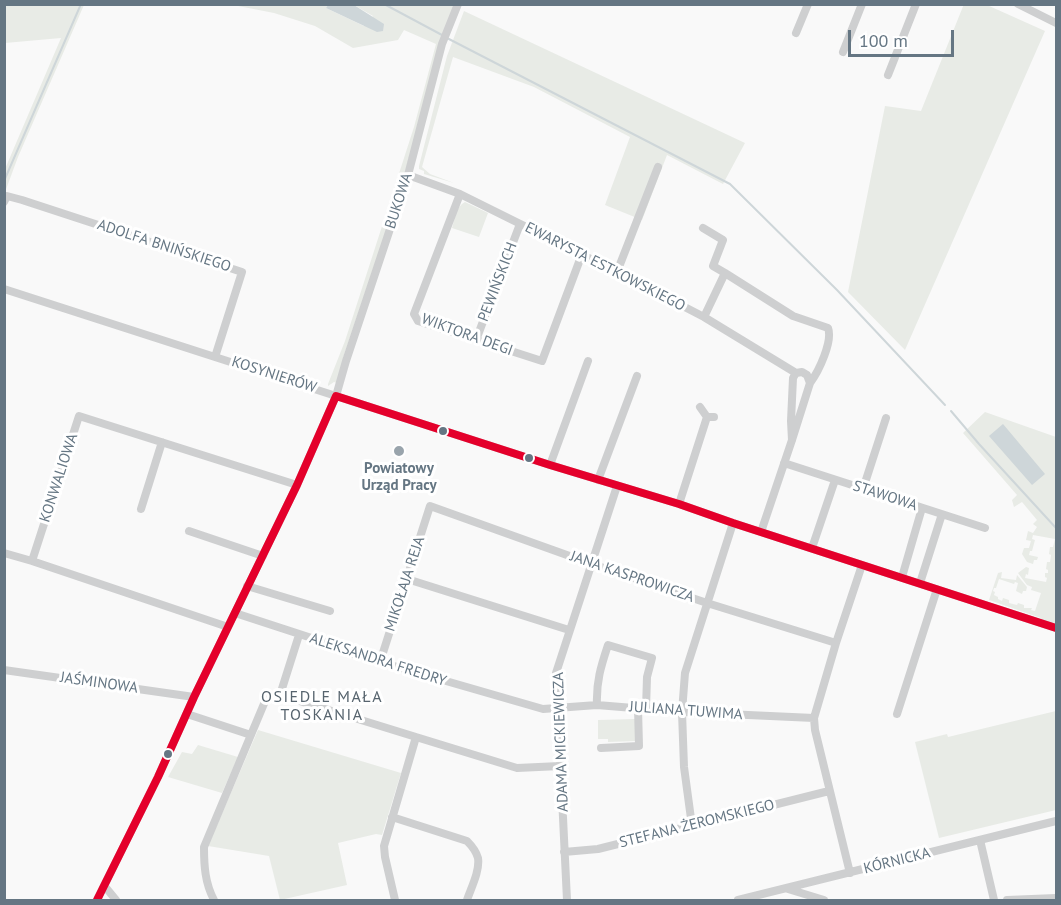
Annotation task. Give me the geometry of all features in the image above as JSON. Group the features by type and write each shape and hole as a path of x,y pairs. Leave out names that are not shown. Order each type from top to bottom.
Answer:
{"street":[{"name":"BUKOWA","path":"97,900 297,485 336,396 408,175 442,44 458,4"},
{"path":"796,33 808,4"},
{"path":"843,52 862,4"},
{"path":"888,75 916,4"},
{"path":"1018,4 1056,23"},
{"path":"617,272 658,167"},
{"name":"EWARYSTA ESTKOWSKIEGO","path":"408,175 460,194 617,272 704,317 796,373 802,372 807,375 810,382"},
{"name":"WIKTORA DEGI","path":"460,194 414,314 418,321 542,361 582,254"},
{"name":"ADOLFA BNIŃSKIEGO","path":"4,202 7,196 22,200 242,272 215,357"},
{"name":"PEWIŃSKICH","path":"476,340 520,224"},
{"path":"703,228 723,240 713,266 793,316 828,328 830,335 817,374 810,382 761,532"},
{"path":"704,317 725,273"},
{"name":"KOSYNIERÓW","path":"4,289 550,465 679,504 1056,628"},
{"path":"550,465 588,361"},
{"path":"792,440 792,391 793,378 796,373"},
{"path":"598,480 637,376"},
{"path":"679,504 711,417 700,407"},
{"name":"KONWALIOWA","path":"32,561 79,416 297,485"},
{"path":"863,489 886,418"},
{"path":"141,509 162,442"},
{"name":"STAWOWA","path":"784,463 985,528"},
{"path":"812,548 835,480"},
{"name":"ADAMA MICKIEWICZA","path":"567,900 556,673 617,486"},
{"name":"JANA KASPROWICZA","path":"430,506 591,564 836,643"},
{"name":"MIKOŁAJA REJA","path":"380,662 430,506"},
{"path":"902,577 922,508"},
{"path":"920,583 942,514"},
{"path":"692,826 684,767 682,712 685,673 733,523"},
{"path":"189,531 263,556"},
{"path":"4,553 228,627"},
{"path":"850,873 814,718 862,564"},
{"path":"407,579 569,630"},
{"path":"247,586 330,611"},
{"path":"897,714 937,589"},
{"name":"ALEKSANDRA FREDRY","path":"235,613 330,644 342,651 543,709 557,707"},
{"path":"280,695 299,634"},
{"path":"597,705 596,686 608,645 652,658 642,708 639,747 602,748"},
{"name":"JAŚMINOWA","path":"4,670 194,697"},
{"path":"214,900 206,880 204,847 266,699 272,695 280,695 517,768 560,765"},
{"name":"JULIANA TUWIMA","path":"557,707 597,705 682,712 814,718"},
{"path":"186,714 251,735"},
{"path":"395,900 384,846 416,737"},
{"name":"STEFANA ŻEROMSKIEGO","path":"564,852 598,849 830,792"},
{"path":"392,817 467,841 478,858 477,869 467,900"},
{"name":"KÓRNICKA","path":"738,900 1056,821"},
{"path":"980,840 994,900"},
{"path":"809,883 813,897"},
{"path":"103,888 107,889 116,900"},
{"path":"787,889 825,900"},
{"path":"1007,900 1056,898"}],"shaded area":[{"path":"964,4 987,5 1045,31 905,350 848,292 885,106 921,111"},
{"path":"4,5 84,5 5,192 5,169 61,38 5,43"},
{"path":"233,5 328,5 326,8 364,26 373,16 354,5 454,5 439,45 402,184 399,184 388,215 391,216 344,355 337,383 334,382 328,386 345,341 414,127 436,44 404,30 398,40 353,48 315,26 274,13"},
{"path":"328,5 354,5 384,24 383,31 377,32 326,8"},
{"path":"464,11 745,143 723,184 667,155 642,220 605,205 630,137 534,87 453,57 422,167 430,174 454,183 424,174 419,166 447,56"},
{"path":"465,202 488,213 479,237 452,228 458,210"},
{"path":"985,412 1056,437 1056,625 989,600 998,573 1002,572 1001,578 1016,580 1017,575 1027,587 1026,591 1022,594 1016,591 1018,583 1014,584 999,579 993,591 994,595 1002,601 1003,598 1009,600 1009,603 1017,605 1018,603 1024,605 1024,608 1032,608 1031,610 1035,611 1041,593 1031,590 1032,587 1027,585 1018,573 1026,567 1029,568 1025,578 1046,582 1045,573 1048,573 1046,569 1047,562 1050,562 1050,547 1053,547 1055,539 1033,535 1032,539 1035,540 1029,555 1038,557 1033,564 1027,562 1022,554 1024,548 1029,548 1031,541 1026,540 1028,531 1033,533 1037,527 1033,524 1037,520 1022,502 1014,507 1012,500 1017,495 963,433"},
{"path":"1003,424 1045,474 1032,485 989,436"},
{"path":"1056,711 1056,810 939,838 915,742 947,734 948,737"},
{"path":"635,719 635,741 608,742 608,739 598,739 598,720"},
{"path":"258,730 401,773 382,835 376,834 338,843 347,885 280,900 269,856 208,846"},
{"path":"198,745 238,757 222,793 168,777 182,752 192,754"}],"waterway":[{"path":"4,181 81,4"},
{"path":"384,4 442,35"},
{"path":"447,38 730,184 837,290 945,405"},
{"path":"951,411 1056,528"}],"transit line":[{"path":"97,900 297,485 336,396 679,504 1056,628"}],"place":[{"name":"Powiatowy Urząd Pracy","path":"399,451"}],"district":[{"name":"OSIEDLE MAŁA TOSKANIA","path":"322,706"}]}
